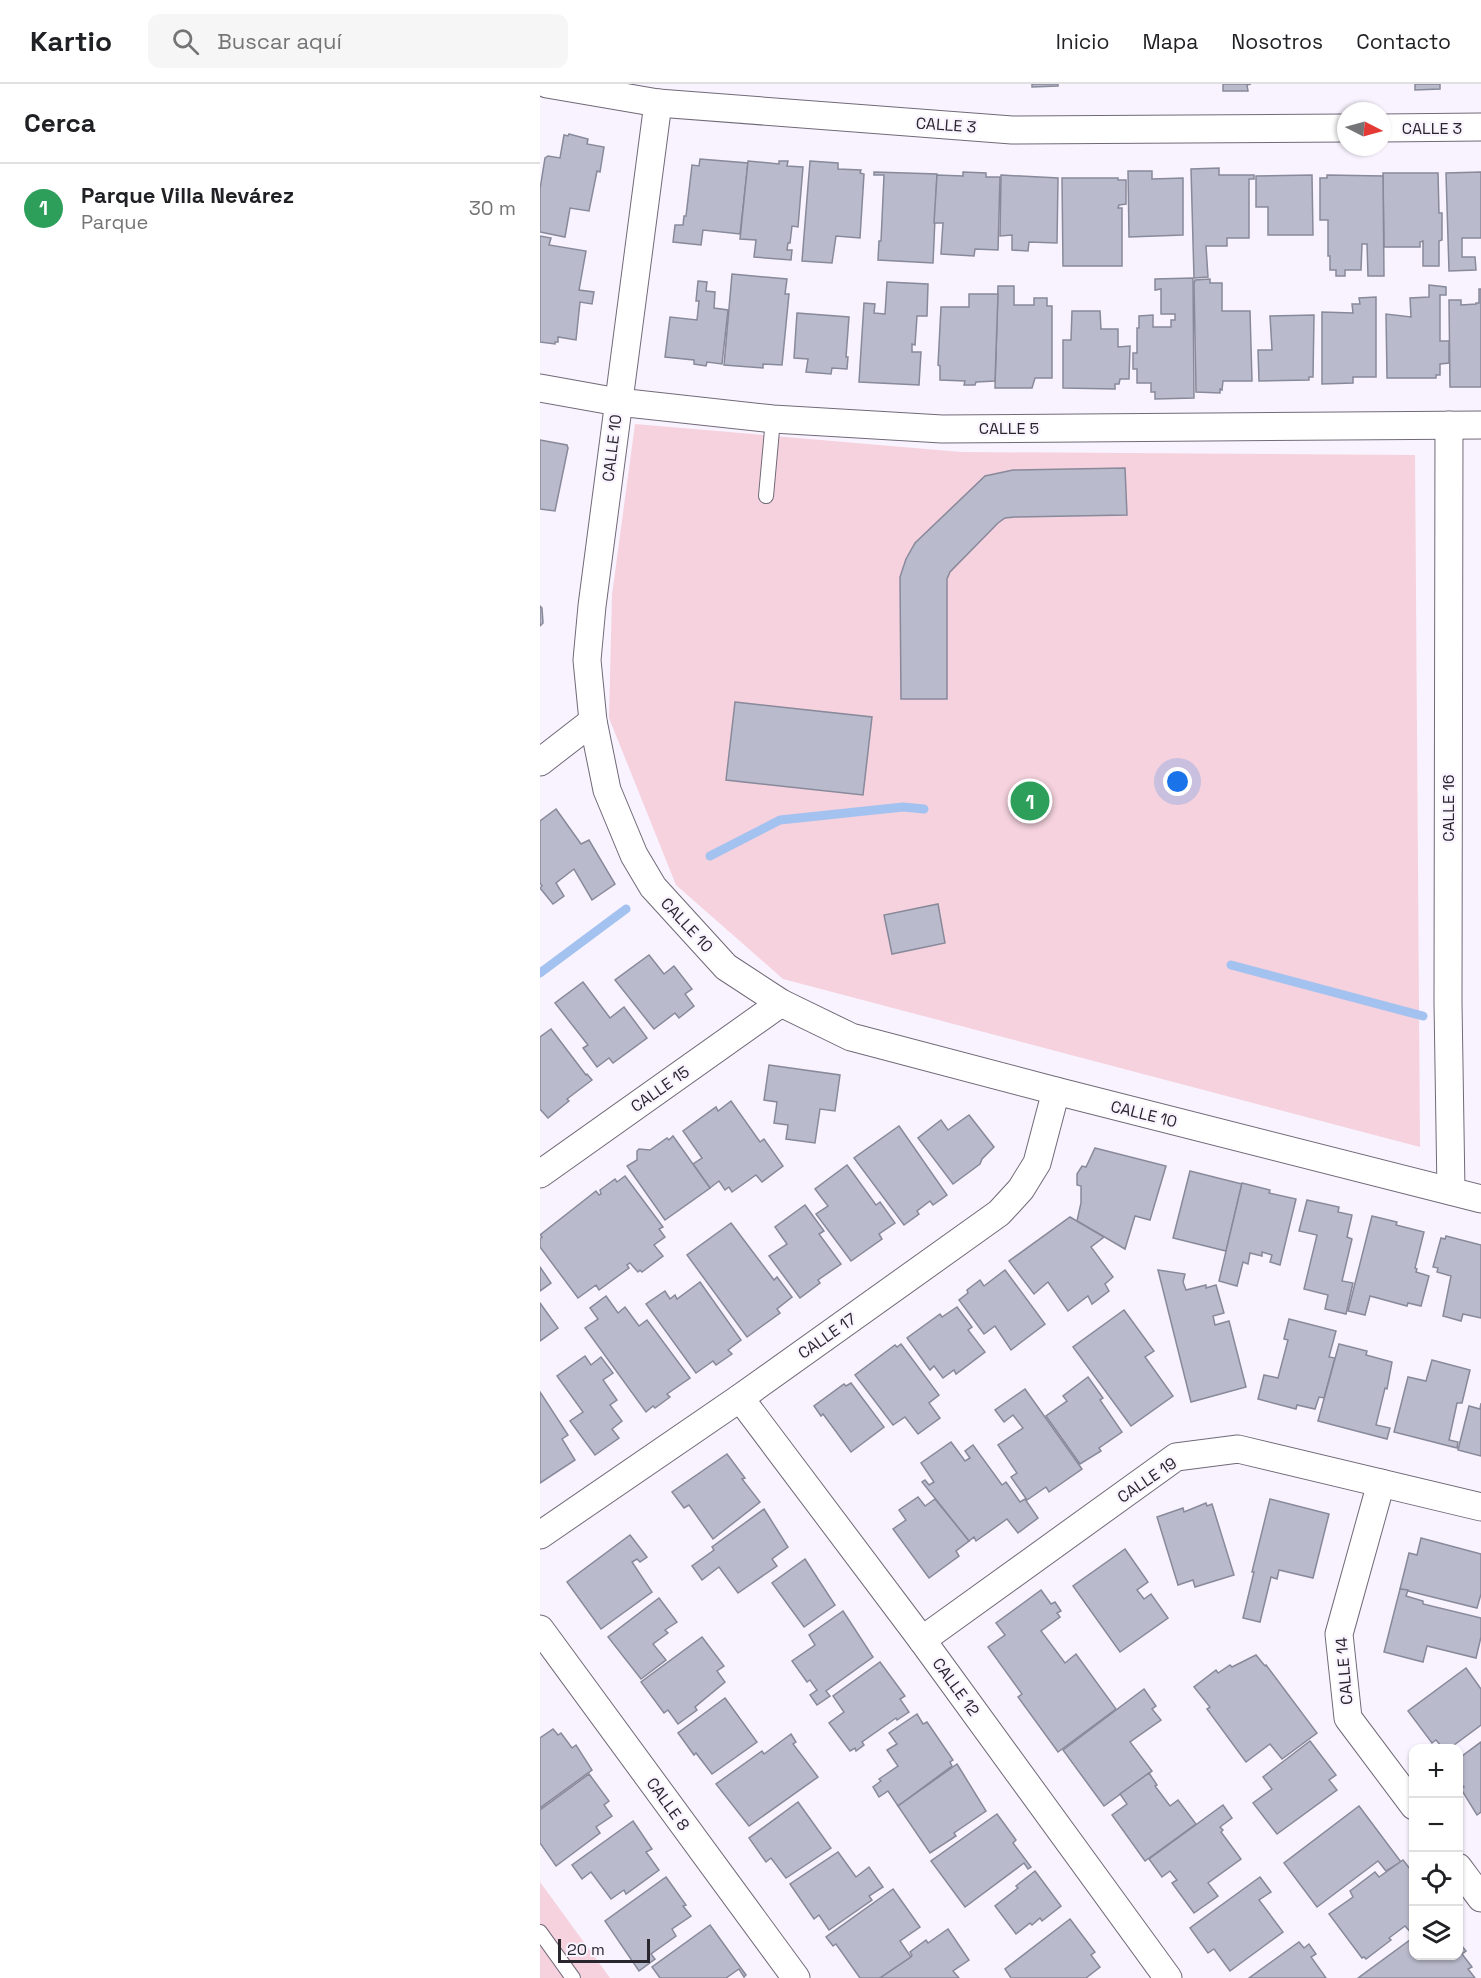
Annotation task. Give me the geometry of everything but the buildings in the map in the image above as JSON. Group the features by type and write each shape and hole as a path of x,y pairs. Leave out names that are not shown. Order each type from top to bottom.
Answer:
{"street":[{"name":"CALLE 3","path":"548,84 658,103 1012,130 1337,128"},
{"name":"CALLE 10","path":"658,103 618,402 587,660 593,720 607,790 634,855 653,887 726,967 781,1004 851,1036 1056,1091 1481,1199"},
{"name":"CALLE 3","path":"1391,128 1481,127"},
{"name":"CALLE 5","path":"540,388 618,402 773,419 942,429 1481,425"},
{"name":"CALLE 16","path":"1449,425 1448,1003 1451,1191"},
{"path":"540,762 593,720"},
{"name":"CALLE 15","path":"540,1174 781,1004"},
{"name":"CALLE 17","path":"540,1535 740,1398 999,1213 1021,1189 1037,1163 1056,1091"},
{"name":"CALLE 12","path":"740,1398 922,1640 1168,1978"},
{"name":"CALLE 19","path":"922,1640 1176,1457 1238,1449 1481,1507"},
{"name":"CALLE 14","path":"1381,1483 1339,1634 1348,1718 1409,1801"},
{"name":"CALLE 8","path":"540,1629 796,1978"},
{"path":"1463,1875 1481,1898"}],"lane":[{"path":"766,496 773,419"},
{"path":"540,1932 573,1978"}],"shaded area":[{"path":"635,424 961,452 1415,455 1420,1147 783,979 676,885 609,718 612,595"},
{"path":"540,1882 610,1978 540,1978"}],"waterway":[{"path":"710,856 780,820 903,807 924,809"},
{"path":"540,973 626,909"},
{"path":"1231,965 1423,1016"}],"place":[{"name":"Parque Villa Nevárez","path":"1030,801"}]}
